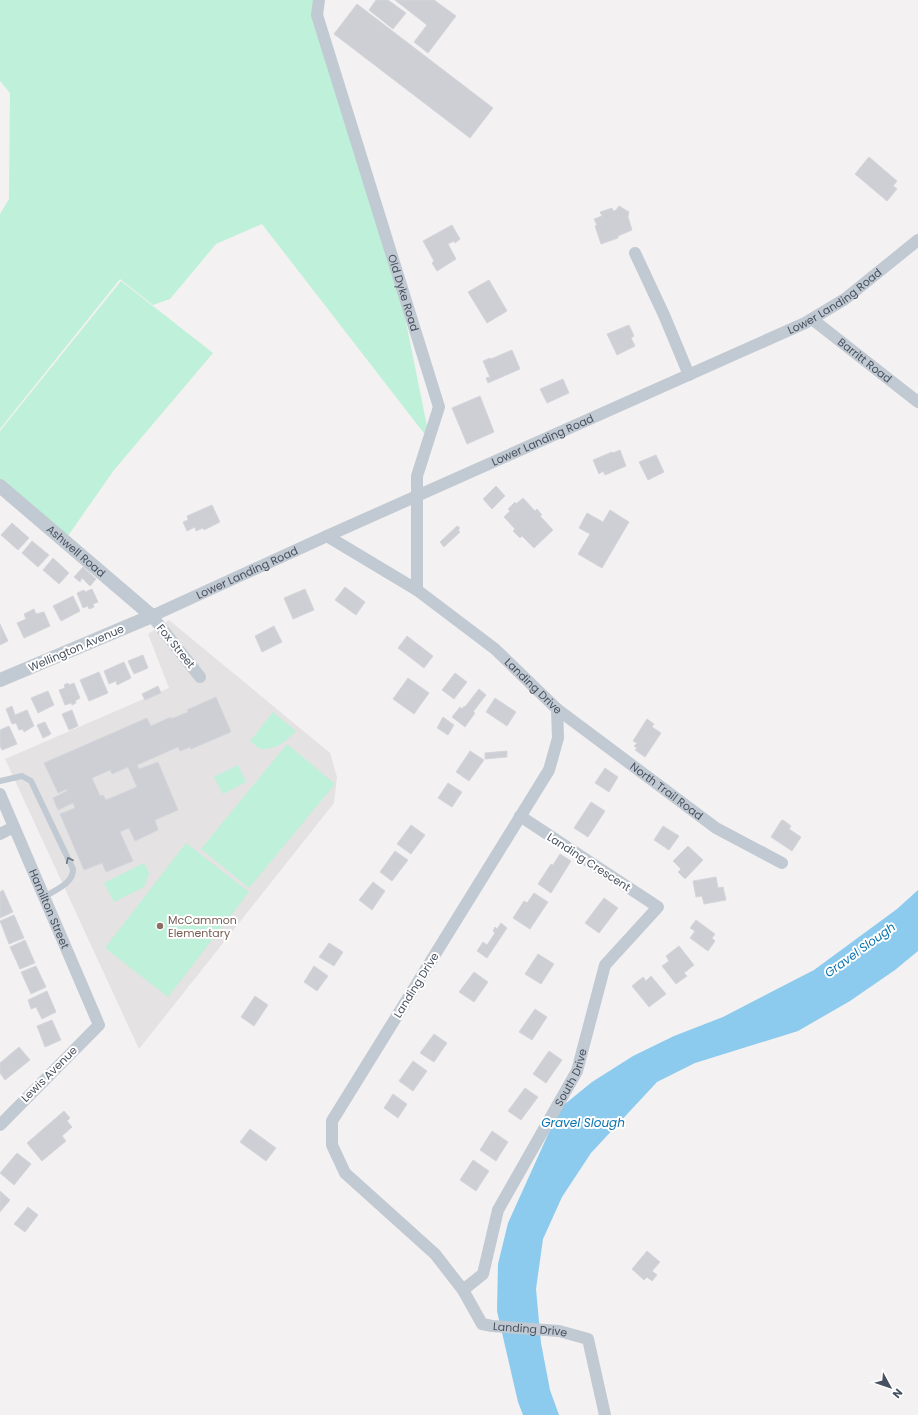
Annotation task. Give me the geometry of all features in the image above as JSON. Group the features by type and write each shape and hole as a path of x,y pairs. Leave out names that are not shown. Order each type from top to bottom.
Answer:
{"street":[{"name":"Old Dyke Road","path":"319,0 317,16 439,407 417,476 416,590"},
{"name":"Lower Landing Road","path":"152,616 812,319 845,299 918,240"},
{"path":"635,252 664,314 689,375"},
{"name":"Barritt Road","path":"812,319 918,402"},
{"name":"Ashwell Road","path":"0,486 152,616"},
{"name":"Landing Drive","path":"327,536 416,590 495,649 557,709 558,738 549,770 332,1122 332,1145 345,1172 435,1254 463,1290 482,1324 559,1331 588,1339 605,1415"},
{"name":"Fox Street","path":"152,616 200,677"},
{"name":"Wellington Avenue","path":"0,680 152,616"},
{"name":"North Trail Road","path":"557,709 716,828 782,863"},
{"name":"Hamilton Street","path":"0,794 99,1025"},
{"name":"Landing Crescent","path":"520,816 658,907"},
{"path":"0,834 14,827"},
{"name":"South Drive","path":"463,1290 482,1274 498,1210 577,1071 605,965 658,907"},
{"name":"Lewis Avenue","path":"0,1125 99,1025"}],"lane":[{"path":"0,781 22,776 32,781 73,869 73,875 70,881 44,897"}],"shaded area":[{"name":"McCammon Elementary","path":"169,620 330,753 337,777 334,803 139,1049 5,759 169,688 148,634"}],"green space":[{"path":"0,0 320,0 346,121 394,263 430,441 262,224 216,244 170,299 153,305 120,279 0,429 0,214 9,199 10,93 0,81"},
{"path":"121,281 213,353 114,470 65,540 0,487 0,431"},
{"path":"273,712 296,731 288,739 276,746 260,749 250,741"},
{"path":"287,744 335,784 249,888 201,849"},
{"path":"238,765 246,782 223,794 214,777"},
{"path":"186,843 249,892 168,997 105,948"},
{"path":"144,863 149,873 144,887 114,902 104,883"}],"water":[{"name":"Gravel Slough","path":"918,890 918,951 895,970 850,1001 798,1031 695,1063 657,1082 591,1153 562,1197 543,1239 536,1289 541,1343 550,1390 559,1415 523,1415 518,1402 497,1311 498,1264 508,1223 560,1108 592,1082 633,1056 674,1036 723,1017 814,970 897,909"}],"building":[{"path":"376,0 388,0 406,13 393,29 369,10"},
{"path":"395,0 434,0 456,16 428,53 414,42 427,25"},
{"path":"357,4 493,108 470,138 334,34"},
{"path":"869,157 897,181 893,186 897,189 887,201 855,174"},
{"path":"619,206 629,212 628,217 632,230 618,236 618,238 601,244 595,226 597,225 594,219 602,216 600,212 612,208 613,211"},
{"path":"452,225 460,239 455,243 454,241 448,244 456,259 437,271 432,263 434,261 423,241"},
{"path":"489,280 507,311 487,323 468,292"},
{"path":"629,325 634,336 631,338 635,346 617,355 607,334"},
{"path":"512,350 520,369 488,383 486,378 490,377 483,361"},
{"path":"563,379 569,393 547,403 540,389"},
{"path":"480,396 494,432 467,444 452,408"},
{"path":"620,450 626,466 605,475 603,471 599,474 593,460"},
{"path":"656,455 664,472 648,480 639,462"},
{"path":"496,486 505,496 492,509 483,499"},
{"path":"523,498 535,511 537,509 542,515 540,516 553,530 534,548 522,536 520,538 513,531 515,529 504,517 510,511 508,509 515,502 516,504"},
{"path":"212,505 220,522 204,530 203,528 196,531 195,527 187,531 183,522 188,520 187,516"},
{"path":"610,510 629,522 602,568 578,554 590,534 579,528 587,513 603,522"},
{"path":"12,523 29,538 18,550 1,535"},
{"path":"457,526 460,528 458,530 460,532 444,547 440,542"},
{"path":"32,541 49,555 38,567 22,553"},
{"path":"53,558 69,573 59,584 43,570"},
{"path":"83,567 96,579 90,586 82,578 80,582 74,577"},
{"path":"345,587 365,602 356,615 335,600"},
{"path":"92,589 98,602 93,604 94,607 89,609 88,606 83,608 77,593"},
{"path":"305,589 314,610 293,619 284,598"},
{"path":"73,596 80,611 61,621 53,606"},
{"path":"34,609 36,614 44,612 50,626 24,638 17,623 26,619 24,614"},
{"path":"0,624 8,641 0,645"},
{"path":"274,626 282,642 262,652 255,636"},
{"path":"407,636 433,656 424,668 398,648"},
{"path":"143,655 148,668 134,674 128,661"},
{"path":"124,662 131,678 117,685 116,681 109,684 104,671"},
{"path":"99,672 108,693 89,701 80,680"},
{"path":"455,673 467,682 454,699 442,690"},
{"path":"408,678 429,693 414,714 393,699"},
{"path":"68,683 69,685 74,683 80,698 72,705 71,703 65,705 59,690 65,688 64,685"},
{"path":"158,686 161,693 145,700 142,694"},
{"path":"479,689 486,695 473,712 475,713 465,727 452,717 460,707 462,709 464,706 465,707"},
{"path":"48,691 54,705 38,713 31,698"},
{"path":"216,697 231,732 191,749 190,747 180,751 178,747 137,765 139,769 158,762 178,810 155,820 158,830 135,841 129,828 120,832 133,861 106,872 102,863 84,870 60,814 75,808 73,803 58,810 53,798 67,791 67,789 58,793 44,763 147,718 151,726 171,717 171,719 188,712 187,710","holes":["128,767 137,787 106,800 103,795 100,796 92,778 110,770 112,774"]},
{"path":"495,698 516,712 507,726 486,712"},
{"path":"12,706 15,715 27,710 34,726 24,732 23,729 19,730 16,723 12,724 6,709"},
{"path":"72,710 78,726 69,730 62,714"},
{"path":"443,717 454,725 448,735 437,728"},
{"path":"647,719 654,724 652,727 661,733 645,757 635,750 637,748 634,746 637,743 633,741"},
{"path":"45,722 51,734 43,738 37,725"},
{"path":"9,726 17,744 2,750 0,746 0,730"},
{"path":"470,751 484,760 469,781 456,772"},
{"path":"507,751 507,757 485,759 485,753"},
{"path":"605,768 618,777 609,792 595,783"},
{"path":"448,783 462,792 452,807 438,798"},
{"path":"591,802 605,811 588,837 574,828"},
{"path":"783,820 791,826 789,829 801,837 792,851 771,837"},
{"path":"411,825 425,835 411,854 397,844"},
{"path":"663,826 679,836 669,850 654,840"},
{"path":"688,846 703,860 685,879 678,872 681,869 673,861"},
{"path":"395,851 408,860 392,881 380,872"},
{"path":"560,854 571,861 551,893 538,884 551,864 553,865"},
{"path":"716,877 718,888 723,887 726,900 704,904 702,896 696,897 693,881"},
{"path":"373,882 385,891 372,910 359,900"},
{"path":"3,890 13,912 0,918 0,892"},
{"path":"534,893 548,902 530,929 513,918 524,901 527,903"},
{"path":"604,898 618,908 599,933 585,923"},
{"path":"14,915 24,938 9,944 0,921"},
{"path":"696,920 715,934 712,938 715,941 708,951 690,938 695,931 690,928"},
{"path":"501,923 507,928 487,958 477,951 483,942 487,945 495,933 493,931 495,927 497,929"},
{"path":"25,940 35,963 20,969 10,947"},
{"path":"329,943 343,952 334,966 319,957"},
{"path":"679,946 694,965 684,973 687,976 676,984 662,966 669,961 666,956"},
{"path":"538,954 554,964 541,984 525,974"},
{"path":"36,966 46,987 31,994 21,972"},
{"path":"314,966 328,976 317,991 304,982"},
{"path":"474,972 488,982 474,1002 459,992"},
{"path":"651,976 666,994 649,1007 632,986 643,977 646,981"},
{"path":"47,991 56,1012 42,1019 36,1007 31,1009 28,1000"},
{"path":"255,996 268,1005 254,1026 241,1017"},
{"path":"535,1009 547,1017 532,1040 519,1032"},
{"path":"52,1020 61,1040 45,1047 37,1026"},
{"path":"434,1034 447,1043 434,1062 420,1053"},
{"path":"19,1047 30,1060 5,1080 0,1073 0,1063"},
{"path":"549,1051 562,1060 546,1083 533,1074"},
{"path":"413,1061 427,1071 413,1091 399,1081"},
{"path":"525,1088 538,1097 521,1120 508,1111"},
{"path":"393,1094 407,1104 398,1118 384,1108"},
{"path":"64,1111 70,1118 67,1121 72,1127 62,1136 66,1141 42,1161 27,1143"},
{"path":"250,1129 276,1148 266,1161 240,1142"},
{"path":"492,1131 508,1142 496,1161 480,1150"},
{"path":"17,1153 31,1164 14,1185 0,1173"},
{"path":"473,1160 489,1171 476,1191 460,1180"},
{"path":"0,1191 10,1200 0,1212"},
{"path":"28,1207 38,1215 25,1232 14,1224"},
{"path":"647,1251 660,1262 652,1271 657,1275 652,1281 647,1277 644,1280 632,1269"}],"place":[{"name":"McCammon Elementary","path":"160,926"}]}
